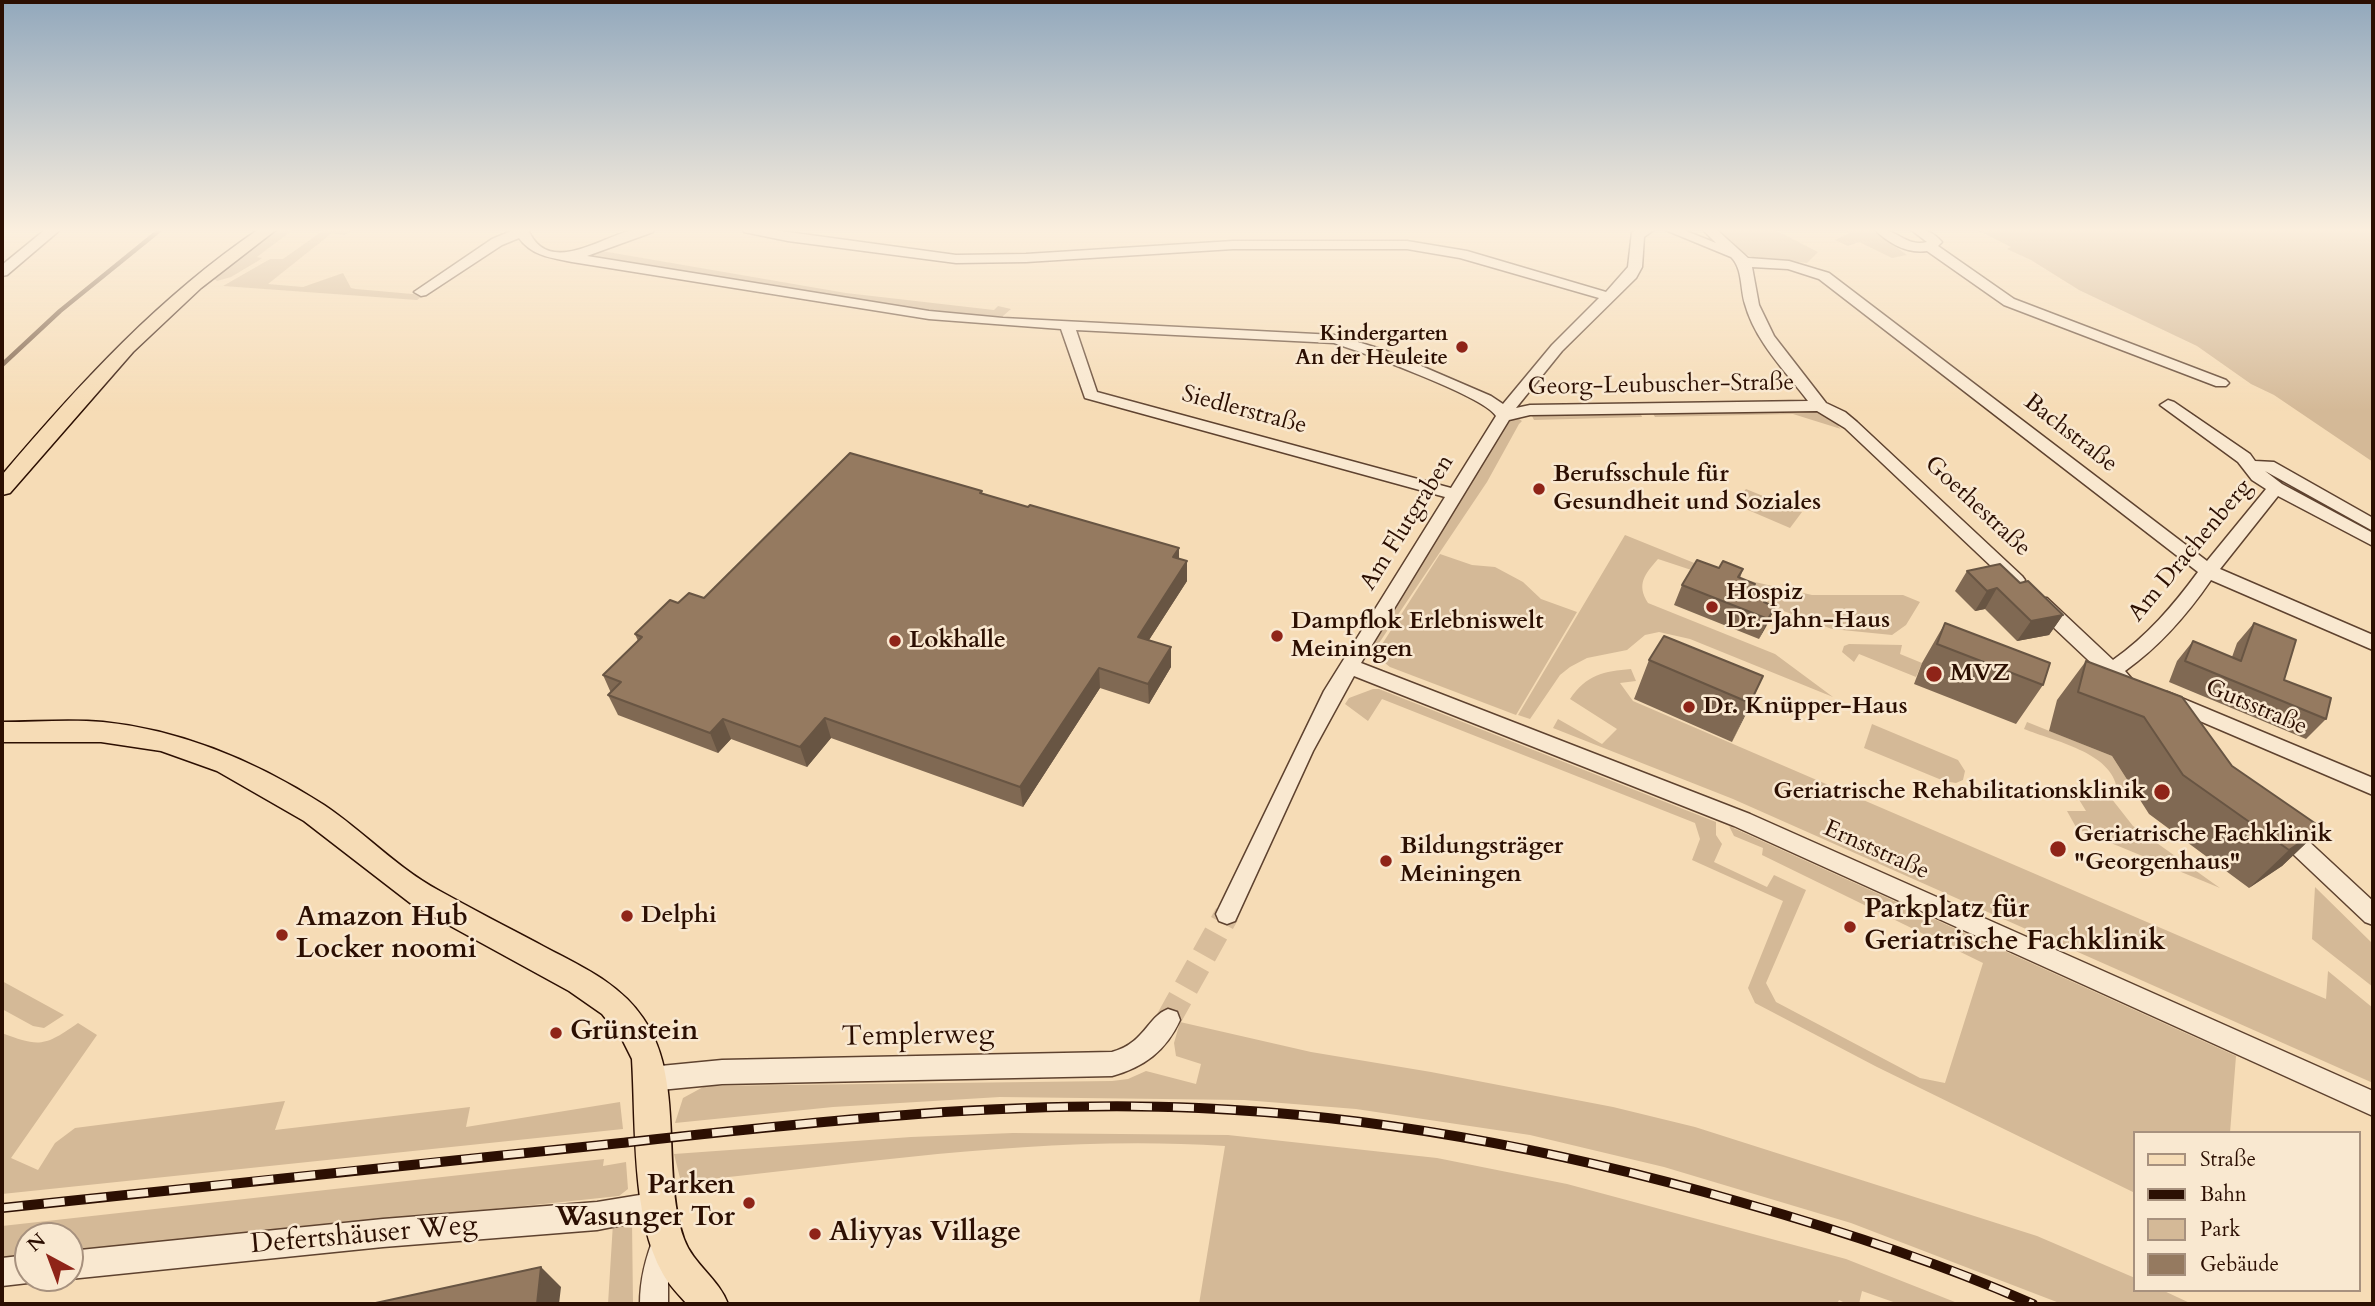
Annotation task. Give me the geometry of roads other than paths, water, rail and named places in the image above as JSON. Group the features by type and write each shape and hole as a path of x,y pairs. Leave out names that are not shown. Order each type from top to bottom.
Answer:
{"main road":[{"path":"2,488 101,373 188,290"},
{"path":"2,732 101,732 163,741 201,753 257,779 314,813 424,897 580,981 613,1004 645,1049 650,1079 658,1206 667,1241 676,1262 710,1304"}],"street":[{"path":"776,290 929,314 1003,322 1322,337 1347,342 1485,399 1493,403 1504,416"},
{"path":"1585,290 1606,296"},
{"name":"Am Flutgraben","path":"1227,914 1303,751 1349,666 1514,399 1557,348 1613,290"},
{"name":"Goethestraße","path":"1749,290 1752,305 1767,337 1820,406 1839,415 1851,425 2160,717"},
{"name":"Bachstraße","path":"1842,290 2207,571 2373,643"},
{"path":"1992,290 2009,302 2205,370 2221,383"},
{"name":"Siedlerstraße","path":"1067,324 1090,395 1456,495"},
{"name":"Georg-Leubuscher-Straße","path":"1504,416 1530,410 1805,404 1820,406"},
{"name":"Am Drachenberg","path":"2168,405 2244,457 2258,476 2276,488 2373,540"},
{"name":"Am Drachenberg","path":"2255,471 2261,465 2268,466 2373,524"},
{"name":"Am Drachenberg","path":"2115,674 2179,612 2207,571 2276,488"},
{"name":"Ernststraße","path":"1349,666 1742,820 2373,1104"},
{"name":"Gutsstraße","path":"2115,674 2373,788"},
{"path":"2270,819 2373,915"},
{"name":"Templerweg","path":"650,1079 711,1073 1112,1064 1125,1061 1148,1048 1168,1020"},
{"name":"Defertshäuser Weg","path":"84,1264 369,1235 597,1216 658,1206"},
{"path":"654,1304 654,1280 667,1241"}],"waterway":[{"path":"2,365 86,290"}],"tunnel":[{"path":"1168,1020 1227,914"}],"railway":[{"path":"2,1208 837,1121 1054,1107 1199,1108 1268,1112 1404,1128 1607,1167 1740,1202 1851,1236 1961,1274 2033,1304"}],"place":[{"name":"Kindergarten An der Heuleite","path":"1462,347"},
{"name":"Berufsschule für Gesundheit und Soziales","path":"1539,489"},
{"name":"Hospiz Dr.-Jahn-Haus","path":"1712,607"},
{"name":"Dampflok Erlebniswelt Meiningen","path":"1277,636"},
{"name":"Lokhalle","path":"895,641"},
{"name":"MVZ","path":"1934,674"},
{"name":"Dr. Knüpper-Haus","path":"1689,707"},
{"name":"Geriatrische Rehabilitationsklinik","path":"2162,792"},
{"name":"Geriatrische Fachklinik \"Georgenhaus\"","path":"2058,849"},
{"name":"Bildungsträger Meiningen","path":"1386,861"},
{"name":"Delphi","path":"627,916"},
{"name":"Parkplatz für Geriatrische Fachklinik","path":"1850,927"},
{"name":"Amazon Hub Locker noomi","path":"282,935"},
{"name":"Grünstein","path":"556,1033"},
{"name":"Parken Wasunger Tor","path":"749,1203"},
{"name":"Aliyyas Village","path":"815,1234"}]}
